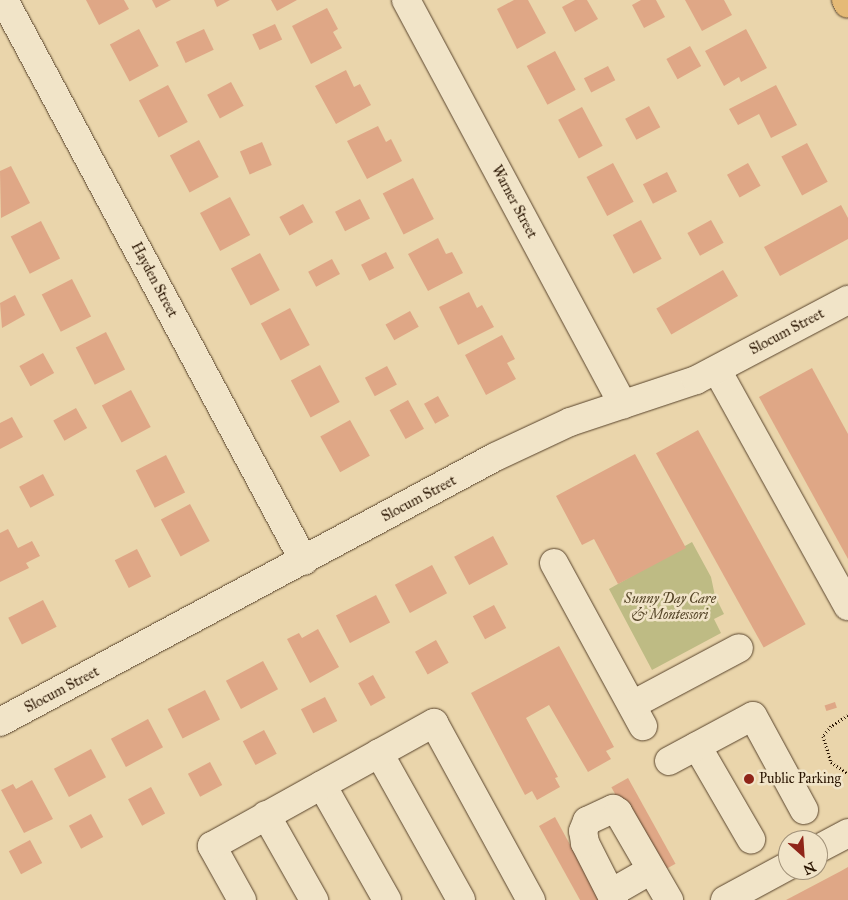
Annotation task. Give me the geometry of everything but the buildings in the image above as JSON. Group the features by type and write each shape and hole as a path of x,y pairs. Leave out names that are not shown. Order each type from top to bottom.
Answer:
{"main road":[{"path":"846,0 848,4"}],"street":[{"name":"Hayden Street","path":"4,0 304,561"},
{"name":"Warner Street","path":"406,0 623,405"},
{"name":"Slocum Street","path":"0,722 304,561 495,457 570,422 696,380 847,302"},
{"path":"717,370 848,606"},
{"path":"554,563 637,716 739,648"},
{"path":"669,761 753,716 804,810"},
{"path":"242,900 212,846 434,723 529,899"},
{"path":"697,746 751,839"},
{"path":"379,753 461,900"},
{"path":"322,784 387,900"},
{"path":"651,870 612,896 585,843 583,831 587,821 607,809 618,812 669,900"},
{"path":"266,815 314,900"},
{"path":"828,844 848,833"},
{"path":"725,900 778,871"}],"path":[{"path":"848,714 831,726 823,736 831,762 848,774"}],"green space":[{"name":"Sunny Day Care & Montessori","path":"692,542 711,577 715,596 724,614 714,619 721,633 652,670 609,589"}],"place":[{"name":"Public Parking","path":"749,779"}]}
